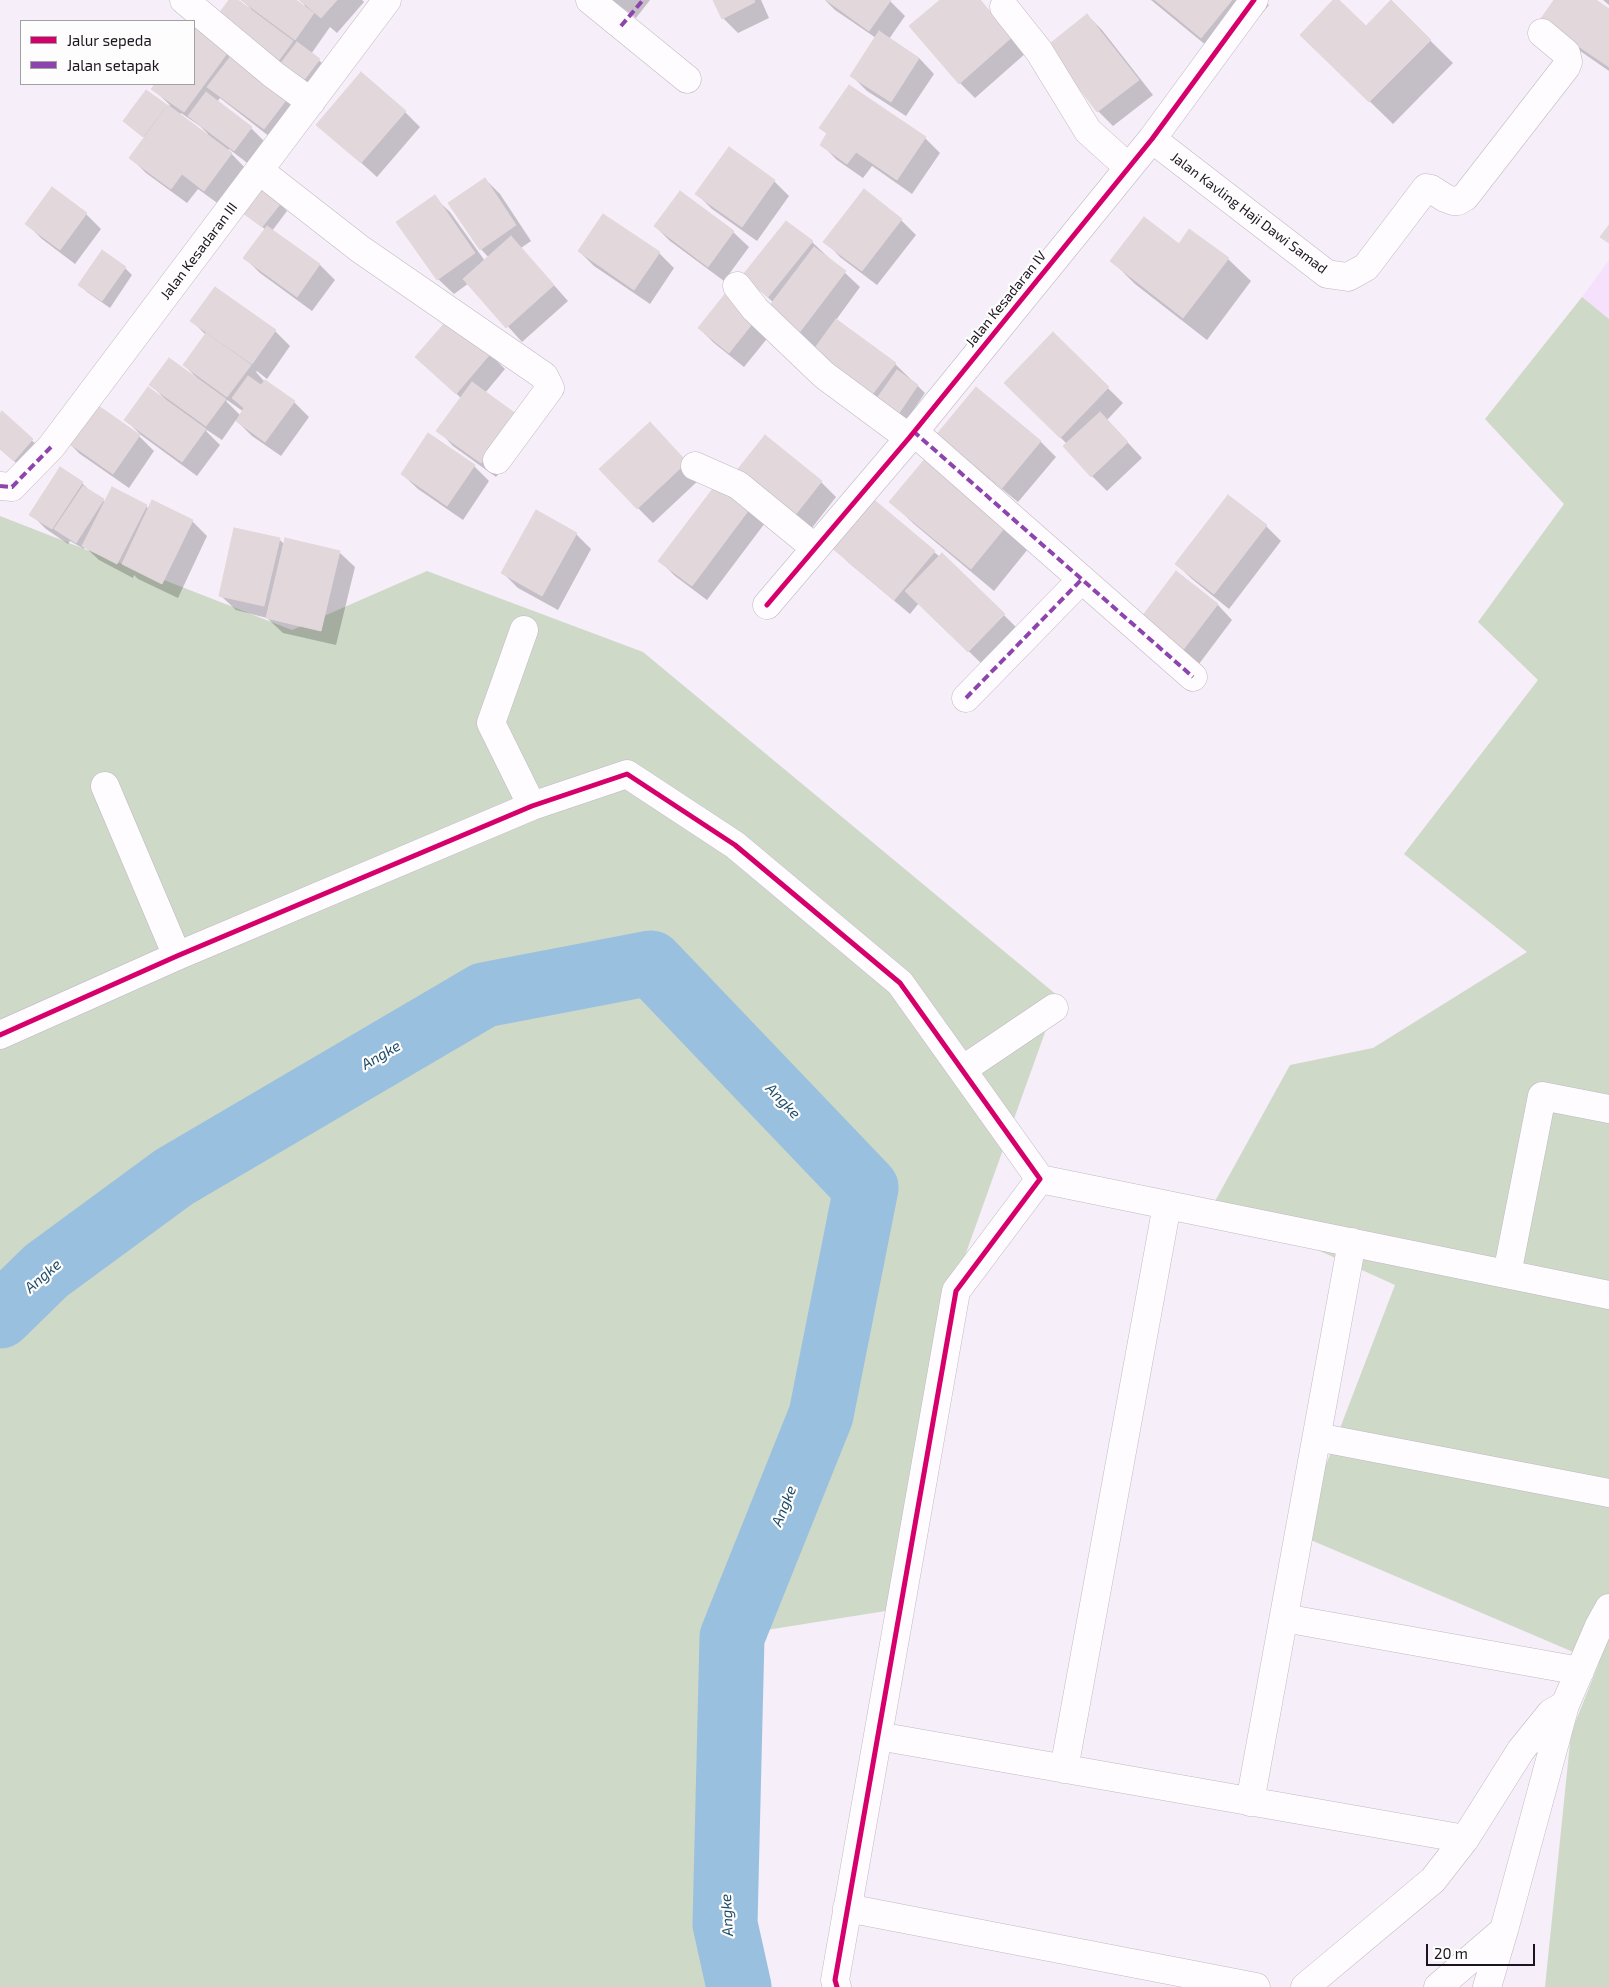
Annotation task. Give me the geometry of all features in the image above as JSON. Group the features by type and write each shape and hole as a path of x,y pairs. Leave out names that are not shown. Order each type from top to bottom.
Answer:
{"street":[{"path":"184,0 274,75 311,102"},
{"name":"Jalan Kesadaran III","path":"0,486 12,487 51,447 387,0"},
{"path":"590,0 686,79"},
{"name":"Jalan Kesadaran IV","path":"768,605 911,435 1152,139 1254,0"},
{"path":"1004,7 1039,51 1088,131 1128,167"},
{"name":"Jalan Kavling Haji Dawi Samad","path":"1152,139 1327,274 1348,277 1366,267 1426,188 1453,201 1458,201 1465,196 1564,71 1568,62 1566,53 1542,33"},
{"path":"260,170 360,249 544,376 550,388 497,460"},
{"path":"738,286 755,309 824,374 911,435 1193,678"},
{"path":"695,466 738,485 815,548"},
{"path":"966,698 1081,580"},
{"path":"524,630 491,723 532,806"},
{"path":"1,1032 532,806 627,774 734,845 900,983 1040,1179 1609,1295"},
{"path":"105,786 177,956"},
{"path":"962,1070 1054,1008"},
{"path":"1507,1274 1542,1096 1609,1109"},
{"path":"837,1987 835,1980 847,1908 956,1291 1040,1179"},
{"path":"1064,1769 1167,1204"},
{"path":"1250,1802 1352,1242"},
{"path":"1317,1437 1609,1493"},
{"path":"1487,1987 1565,1706 1599,1626 1609,1608"},
{"path":"1284,1618 1580,1672"},
{"path":"1306,1987 1433,1880 1464,1839 1522,1750 1551,1713 1565,1706"},
{"path":"878,1736 1464,1839"},
{"path":"847,1908 1256,1987"},
{"path":"1438,1987 1504,1930"}],"shaded area":[{"path":"1609,260 1609,319 1582,297"}],"green space":[{"path":"1582,297 1609,319 1609,1987 1545,1987 1571,1733 1599,1663 1299,1535 1395,1285 1214,1203 1290,1065 1373,1048 1527,952 1404,854 1538,680 1478,622 1564,504 1485,419"},
{"path":"0,516 292,630 427,571 643,652 1058,996 962,1264 898,1609 704,1640 710,1924 752,1987 0,1987"}],"building":[{"path":"229,0 238,0 293,41 273,68 212,23"},
{"path":"241,0 296,0 314,13 295,40"},
{"path":"300,0 337,0 321,18"},
{"path":"713,0 754,0 755,2 722,19"},
{"path":"826,0 891,0 869,31"},
{"path":"940,0 980,0 1012,37 959,84 909,26"},
{"path":"1155,0 1232,0 1201,38"},
{"path":"1333,0 1339,0 1366,26 1391,0 1431,40 1369,102 1300,35"},
{"path":"1554,0 1596,0 1609,9 1609,67 1540,20"},
{"path":"1087,14 1139,80 1097,112 1047,46"},
{"path":"198,24 231,48 184,112 151,89 154,85 195,85 195,28"},
{"path":"879,31 919,58 891,102 850,76"},
{"path":"297,42 320,59 298,88 275,71"},
{"path":"234,52 290,95 264,129 207,87"},
{"path":"361,72 406,111 361,163 316,125"},
{"path":"849,85 926,137 897,180 856,152 847,164 820,145 827,133 819,128"},
{"path":"146,90 167,105 143,137 123,121"},
{"path":"206,92 252,127 234,151 188,116"},
{"path":"168,105 232,153 204,191 182,174 171,189 129,158"},
{"path":"729,147 775,180 742,227 695,194"},
{"path":"485,178 516,225 480,250 448,203"},
{"path":"258,186 281,203 262,227 240,211"},
{"path":"52,187 87,213 60,250 25,224"},
{"path":"864,189 902,219 862,271 823,242"},
{"path":"680,191 734,231 708,267 654,226"},
{"path":"435,195 475,253 437,280 396,222"},
{"path":"603,214 660,252 634,290 578,251"},
{"path":"1144,217 1179,244 1189,229 1229,258 1183,318 1110,261"},
{"path":"786,221 813,241 768,297 742,276"},
{"path":"1609,225 1609,243 1600,237"},
{"path":"267,226 320,264 297,297 243,258"},
{"path":"511,236 554,285 506,328 463,279"},
{"path":"814,247 846,271 796,337 764,313"},
{"path":"102,250 126,267 102,301 78,285"},
{"path":"215,287 276,330 252,364 190,321"},
{"path":"725,294 756,319 729,353 698,328"},
{"path":"450,317 491,353 456,394 415,357"},
{"path":"836,319 896,363 871,396 812,352"},
{"path":"1053,332 1109,387 1060,438 1004,383"},
{"path":"206,333 251,365 227,397 183,365"},
{"path":"169,358 226,399 206,426 149,385"},
{"path":"897,370 918,385 897,416 875,401"},
{"path":"248,376 261,385 265,380 295,401 265,442 236,421 244,408 232,398"},
{"path":"472,382 516,414 481,463 436,431"},
{"path":"148,387 206,429 182,462 124,420"},
{"path":"976,387 1041,441 1002,488 937,434"},
{"path":"90,400 140,435 113,474 63,439"},
{"path":"2,411 33,439 14,461 0,449 0,414"},
{"path":"1100,412 1128,442 1091,477 1063,446"},
{"path":"650,422 687,462 637,509 599,469"},
{"path":"428,433 475,465 447,506 401,474"},
{"path":"765,435 822,481 792,519 734,474"},
{"path":"929,454 1011,520 971,569 889,502"},
{"path":"60,467 83,482 52,529 29,515"},
{"path":"718,482 751,507 692,586 658,561"},
{"path":"83,486 104,499 76,543 54,529"},
{"path":"112,487 147,505 117,564 82,546"},
{"path":"1228,495 1267,525 1214,594 1175,564"},
{"path":"873,499 935,551 894,600 832,548"},
{"path":"152,500 193,520 162,584 122,564"},
{"path":"536,510 577,533 542,596 501,573"},
{"path":"234,528 280,538 264,606 219,596"},
{"path":"285,538 340,551 321,631 266,618"},
{"path":"942,553 1005,614 968,652 905,591"},
{"path":"1176,571 1218,604 1180,654 1138,622"}],"waterway":[{"name":"Angke","path":"0,1316 46,1271 174,1177 484,995 651,963 866,1188 821,1415 732,1637 725,1924 739,1987"}],"marked path":[{"path":"621,26 643,0"},
{"path":"913,431 1193,677"},
{"path":"0,486 12,487 51,447"},
{"path":"966,698 1081,580"}],"cycle path":[{"path":"767,605 909,438 1152,139 1254,0"},
{"path":"0,1035 177,956 532,806 627,774 735,845 900,983 1040,1179 956,1291 835,1980 837,1987"}]}
